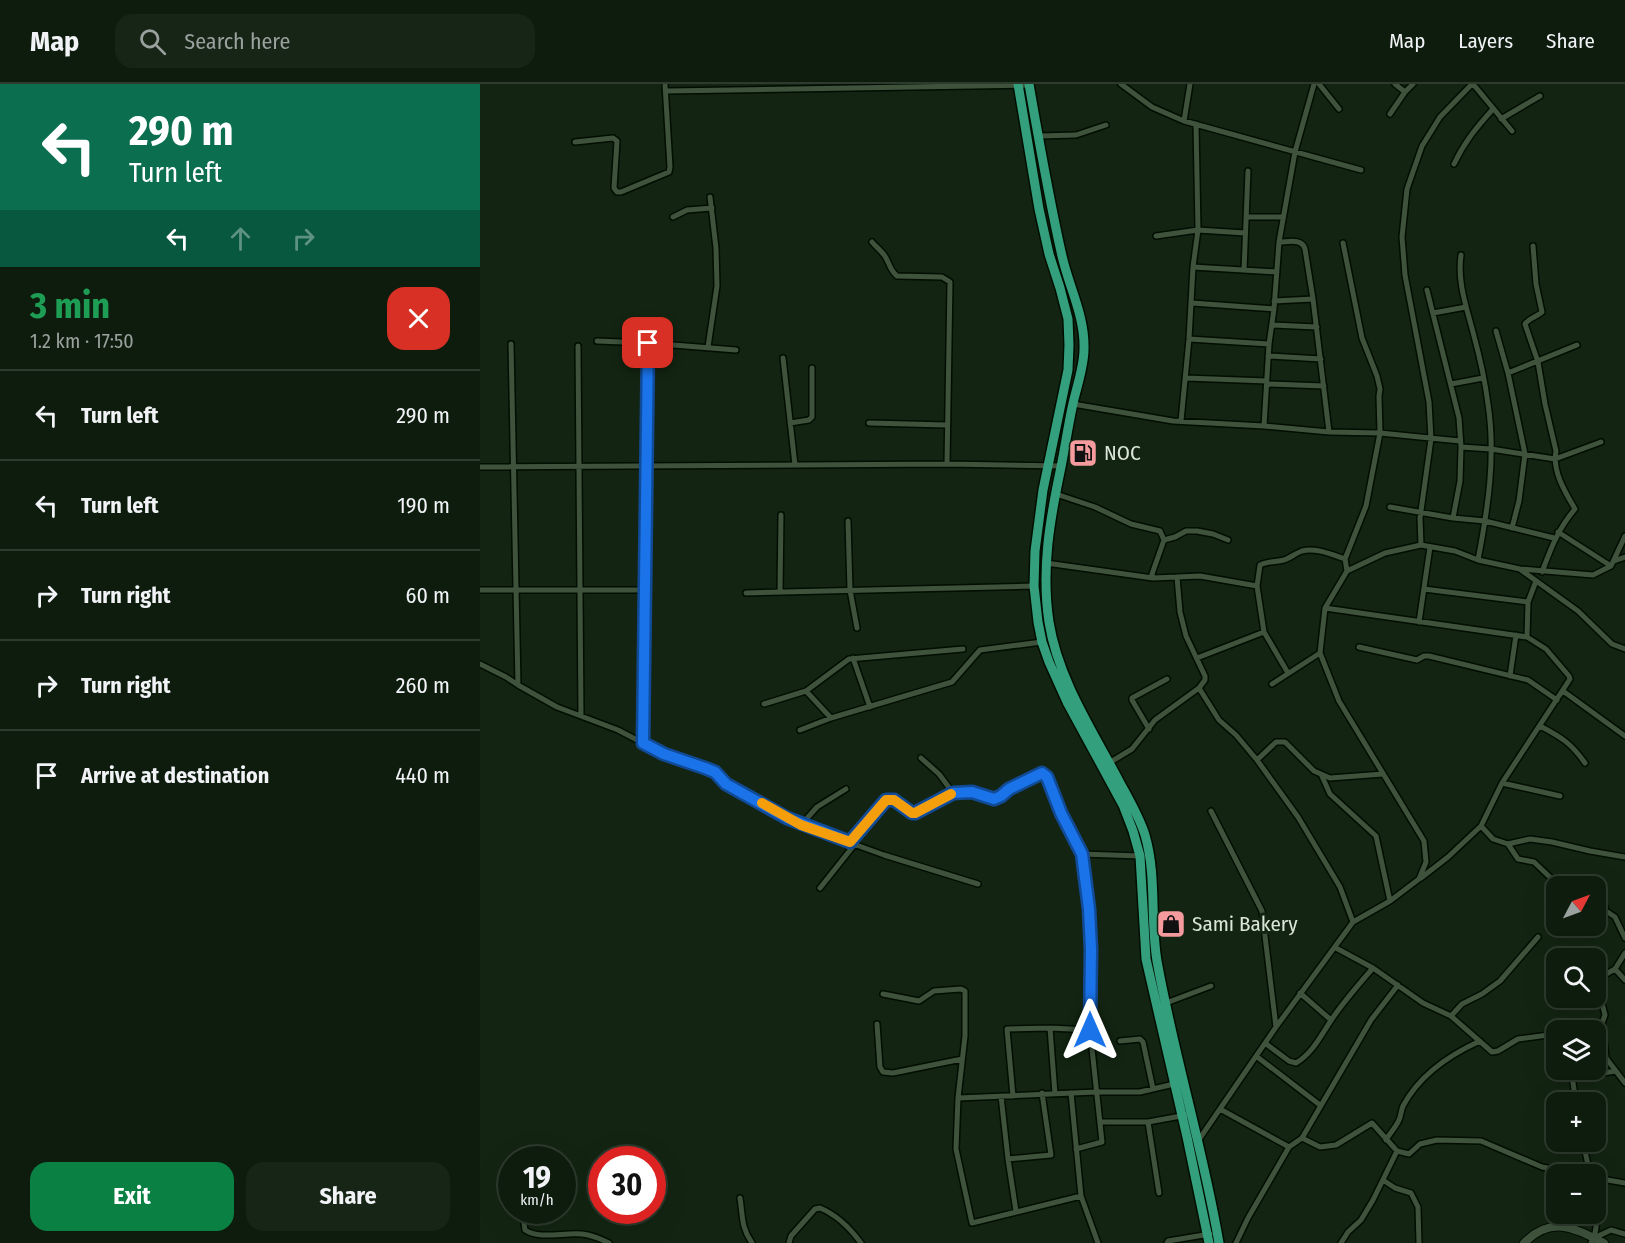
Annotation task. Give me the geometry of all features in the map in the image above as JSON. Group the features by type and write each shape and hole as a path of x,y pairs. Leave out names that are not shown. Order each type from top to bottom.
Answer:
{"highway":[{"path":"1018,85 1039,209 1049,254 1068,319 1070,345 1068,370 1043,490 1035,551 1034,586 1042,642 1049,662 1123,805 1133,831 1140,856 1146,958 1174,1084 1198,1141 1211,1236"},
{"path":"1029,85 1062,259 1082,324 1084,350 1055,494 1045,563 1047,606 1053,644 1070,700 1109,763 1145,835 1153,871 1152,898 1157,957 1211,1236 1219,1243"}],"main road":[{"path":"1524,1243 1536,1232 1554,1226 1577,1230 1592,1240 1604,1243"}],"street":[{"path":"1121,84 1152,107 1184,121 1361,170"},
{"path":"1184,121 1190,84"},
{"path":"1264,426 1279,242 1295,152 1314,84"},
{"path":"1319,84 1339,109"},
{"path":"1395,84 1405,92"},
{"path":"1390,114 1413,84"},
{"path":"1421,545 1421,512 1431,439 1429,402 1406,275 1402,237 1407,189 1422,146 1440,117 1472,84 1512,131"},
{"path":"575,142 613,138 617,141 614,188 617,192 621,192 669,172 665,87 1029,85"},
{"path":"1502,118 1540,96"},
{"path":"1454,164 1472,132 1493,109"},
{"path":"1181,421 1198,230 1196,124"},
{"path":"1039,136 1076,135 1106,125"},
{"path":"1244,270 1248,171"},
{"path":"708,347 717,286 716,248 710,197"},
{"path":"673,217 687,210 712,208"},
{"path":"1039,209 1052,208"},
{"path":"1246,217 1284,217"},
{"path":"1156,236 1198,230 1245,233"},
{"path":"872,242 897,276 942,277 950,282 947,464"},
{"path":"1279,242 1303,244 1317,327 1329,432"},
{"path":"1344,243 1362,338 1380,389 1380,433 1366,506 1345,559 1347,571"},
{"path":"1533,246 1536,284 1542,312 1525,324 1538,362 1556,451 1554,459 1563,488 1575,509 1554,538 1542,572"},
{"path":"1461,255 1459,268 1461,290 1484,378 1491,449 1485,521 1478,560"},
{"path":"1193,267 1276,272"},
{"path":"1427,290 1459,418 1460,481 1453,518"},
{"path":"1274,301 1313,299"},
{"path":"1192,303 1274,309"},
{"path":"1433,313 1466,306"},
{"path":"1272,325 1317,327"},
{"path":"1497,331 1525,454 1519,501 1512,528"},
{"path":"1189,339 1269,344"},
{"path":"597,341 736,350"},
{"path":"643,743 648,343"},
{"path":"511,344 518,685"},
{"path":"1508,373 1577,345"},
{"path":"578,346 580,715"},
{"path":"1268,356 1321,359"},
{"path":"783,358 795,465"},
{"path":"790,423 809,420 812,417 812,368"},
{"path":"1186,378 1324,386"},
{"path":"1451,384 1484,378"},
{"path":"1072,404 1157,419 1329,432 1380,433 1554,459 1601,442"},
{"path":"869,423 947,425"},
{"path":"480,467 947,464 1062,466"},
{"path":"1055,494 1095,507 1131,524 1160,531 1164,540 1152,574 1153,578"},
{"path":"1390,507 1485,521 1554,538"},
{"path":"780,592 781,515"},
{"path":"848,521 850,590 857,628"},
{"path":"1164,540 1186,531 1213,534 1228,540"},
{"path":"1558,532 1612,563"},
{"path":"1612,563 1625,536"},
{"path":"1419,879 1426,862 1424,842 1339,701 1320,653 1325,608 1347,571 1386,553 1421,545 1455,551 1478,560 1520,569 1593,575 1625,557"},
{"path":"1419,622 1430,547"},
{"path":"1288,673 1264,632 1257,586 1260,565 1285,560 1307,550 1345,559"},
{"path":"1045,563 1153,578 1200,576 1257,586"},
{"path":"1520,569 1578,611 1612,644 1625,649"},
{"path":"1109,763 1132,749 1165,712 1199,688 1204,680 1205,676 1186,636 1180,612 1177,577"},
{"path":"1527,637 1528,602 1536,581"},
{"path":"746,593 1034,586"},
{"path":"1424,589 1528,602"},
{"path":"480,590 646,590"},
{"path":"1198,1141 1300,993 1336,948 1353,922 1390,901 1448,857 1481,826 1502,783 1570,679 1546,649 1527,637 1325,608"},
{"path":"1197,657 1264,632"},
{"path":"1510,676 1516,635"},
{"path":"800,730 831,718 952,681 980,650 1042,642"},
{"path":"1359,647 1417,660 1429,656 1528,680 1557,700"},
{"path":"764,704 806,691 844,661 853,658 963,648"},
{"path":"1272,684 1320,653"},
{"path":"853,658 870,707"},
{"path":"480,664 557,707 580,715 664,754 715,772 726,784 801,825 884,855 978,884"},
{"path":"1149,729 1132,698 1167,679"},
{"path":"1199,688 1219,720 1236,735 1257,760 1298,817 1340,886 1353,922"},
{"path":"806,691 831,718"},
{"path":"1563,691 1625,735"},
{"path":"1540,726 1569,743 1585,763"},
{"path":"1257,760 1276,742 1285,742 1314,771 1330,778 1383,774"},
{"path":"921,758 939,774 953,793"},
{"path":"820,888 886,800 894,800 915,813 953,793 972,792 994,799 1042,773 1047,777 1061,813 1082,854 1089,909 1090,1030 1102,1142 1076,1149"},
{"path":"1321,774 1330,794 1376,836 1390,901"},
{"path":"1502,783 1560,796"},
{"path":"801,825 817,807 846,789"},
{"path":"1211,811 1262,912 1276,1027"},
{"path":"1481,826 1493,839 1508,844 1530,839 1625,857"},
{"path":"1508,844 1518,859 1534,862 1549,876"},
{"path":"1082,854 1140,856"},
{"path":"1606,911 1615,917 1625,938"},
{"path":"1450,1017 1462,1004 1482,994 1500,981 1538,937"},
{"path":"1336,948 1373,968 1423,1004 1450,1017 1492,1052 1518,1039 1546,1035"},
{"path":"1625,953 1615,969 1601,977 1599,1001 1605,1015 1602,1023 1606,1058 1625,1083"},
{"path":"1265,1043 1289,1061 1296,1063 1305,1058 1319,1041 1331,1020 1373,968"},
{"path":"1615,969 1625,980"},
{"path":"1236,1243 1289,1147 1302,1138 1371,1020 1398,985"},
{"path":"1166,1003 1211,986"},
{"path":"883,994 919,1001 934,991 962,989 965,992 965,1036 957,1098 956,1149 972,1223 1081,1196"},
{"path":"1300,993 1331,1020"},
{"path":"877,1024 880,1067 883,1072 962,1059"},
{"path":"1050,1028 1055,1094"},
{"path":"1013,1096 1007,1029 1090,1030"},
{"path":"1120,1041 1140,1039 1143,1042 1153,1089"},
{"path":"1386,1140 1400,1119 1402,1108 1417,1086 1442,1062 1480,1041"},
{"path":"1256,1056 1320,1105"},
{"path":"1606,1072 1616,1071"},
{"path":"957,1098 1140,1092 1174,1084"},
{"path":"1071,1093 1081,1196 1096,1242"},
{"path":"1008,1159 1051,1155 1042,1094"},
{"path":"1001,1096 1016,1211"},
{"path":"1220,1108 1289,1147"},
{"path":"1100,1122 1148,1122 1187,1114"},
{"path":"1148,1122 1159,1193"},
{"path":"1302,1138 1320,1147 1336,1145 1372,1124 1397,1151 1409,1154 1420,1144 1437,1140 1481,1141 1546,1168"},
{"path":"1341,1243 1348,1232 1361,1220 1397,1151"},
{"path":"1606,1179 1625,1181"},
{"path":"1383,1180 1395,1188 1411,1192 1418,1207 1419,1243"},
{"path":"740,1198 743,1226 752,1243"},
{"path":"789,1243 791,1236 815,1209 820,1208 832,1213 861,1243"},
{"path":"524,1224 525,1230 530,1233 582,1233 609,1243"},
{"path":"1592,1240 1596,1224"},
{"path":"1592,1240 1611,1230 1625,1234"},
{"path":"1167,1243 1168,1241 1211,1236"}],"slow traffic":[{"path":"762,803 801,825 850,842 886,800 894,800 915,813 951,794"}],"place":[{"name":"NOC","path":"1083,453"},
{"name":"Sami Bakery","path":"1171,924"}],"route":[{"path":"648,343 643,743 654,750 715,772 726,784 801,825 850,842 886,800 894,800 915,813 953,793 972,792 994,799 1042,773 1047,777 1061,813 1082,854 1091,949 1090,1030"}]}
